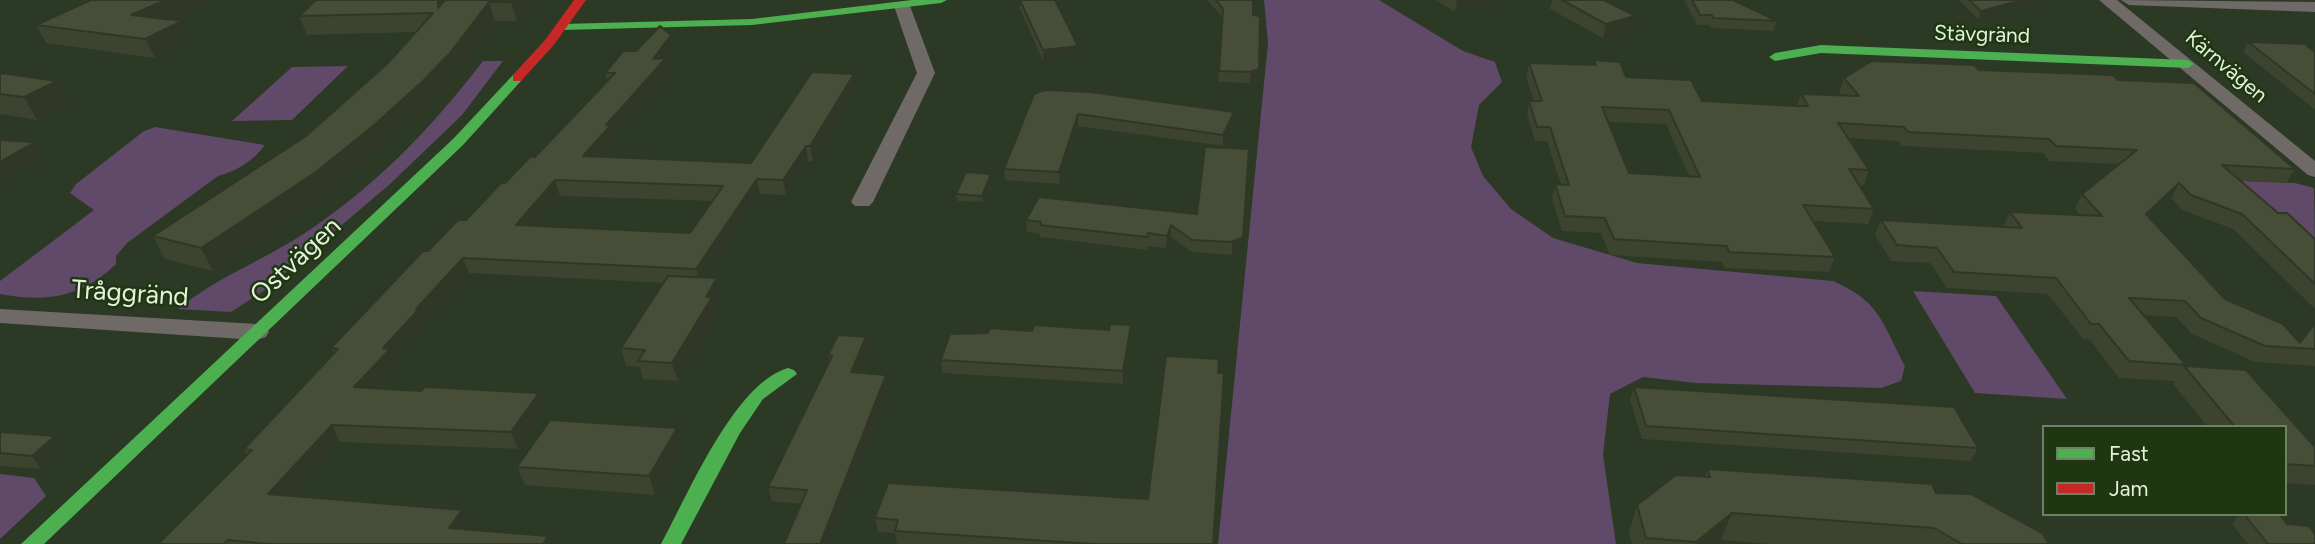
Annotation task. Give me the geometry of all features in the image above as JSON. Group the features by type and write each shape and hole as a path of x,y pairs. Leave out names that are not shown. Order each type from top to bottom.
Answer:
{"street":[{"name":"Ostvägen","path":"31,544 458,142 562,27 580,0"},
{"path":"562,27 626,28 736,24 941,0"},
{"name":"Kärnvägen","path":"2107,0 2315,171"},
{"path":"2129,0 2315,7"},
{"path":"862,202 926,73 902,6"},
{"name":"Stävgränd","path":"1775,57 1821,49 2188,64"},
{"name":"Tråggränd","path":"0,316 257,332"},
{"path":"671,544 732,430 757,395 788,374"}],"shaded area":[{"path":"1264,0 1379,0 1463,51 1495,62 1502,82 1479,105 1471,147 1483,176 1511,209 1553,238 1637,263 1833,281 1861,297 1878,315 1905,366 1901,381 1881,388 1696,383 1643,377 1610,394 1603,455 1616,544 1218,544 1268,43"},
{"path":"483,61 503,61 462,115 389,185 265,290 231,312 178,309 223,279 302,235 354,197 422,134"},
{"path":"348,66 292,120 232,121 292,67"},
{"path":"155,127 265,145 244,165 218,176 127,243 116,256 116,264 90,284 62,295 48,297 0,294 0,281 94,210 70,193 76,184 144,131"},
{"path":"2227,180 2295,183 2314,188 2315,247"},
{"path":"1913,291 1996,296 2067,399 1975,393"},
{"path":"0,474 34,478 46,496 0,539"}],"building":[{"path":"91,0 165,0 131,15 182,21 145,39 36,25"},
{"path":"316,0 438,0 438,8 445,0 513,0 489,2 450,53 373,126 316,172 201,248 153,236 306,136 387,64 433,13 299,16"},
{"path":"1020,0 1055,0 1078,46 1043,50"},
{"path":"1216,0 1253,2 1253,15 1260,16 1259,69 1251,72 1219,71 1223,9"},
{"path":"1562,0 1604,0 1635,16 1606,24"},
{"path":"1692,0 1733,0 1777,21 1700,15"},
{"path":"1969,0 2022,0 1981,11"},
{"path":"660,26 671,35 653,59 666,58 606,125 611,125 583,156 751,163 812,72 854,74 810,146 806,146 783,180 757,179 696,269 463,258 383,348 390,349 354,387 421,391 425,387 539,393 511,432 332,425 268,494 462,510 449,528 548,536 543,544 269,544 228,540 224,544 158,544 252,450 244,449 338,349 331,348 423,251 428,251 458,220 466,220 501,183 505,183 530,157 535,157 615,73 605,73 623,51 636,51","holes":["555,180 723,186 690,233 516,225"]},
{"path":"2248,42 2305,44 2315,52 2315,94"},
{"path":"1594,60 1620,62 1626,77 1691,80 1702,101 1798,106 1808,106 1801,94 1859,96 1844,78 1872,61 1974,65 1979,70 2113,75 2118,80 2194,83 2295,169 2222,165 2278,213 2287,213 2315,239 2315,284 2242,214 2191,195 2179,183 2146,214 2225,299 2283,324 2300,343 2315,323 2315,349 2265,346 2201,318 2185,301 2129,298 2186,365 2129,361 2099,324 2091,324 2056,278 1954,272 1937,248 1897,245 1881,220 2022,228 2010,212 2102,216 2082,194 2137,150 2056,146 2049,139 1908,132 1904,127 1838,123 1869,170 1849,169 1874,209 1803,205 1835,257 1729,252 1727,246 1614,239 1605,218 1565,216 1555,184 1569,185 1550,127 1537,127 1529,101 1542,101 1529,63 1596,65","holes":["1602,107 1669,110 1700,177 1629,173"]},
{"path":"2,73 57,81 24,97 0,94"},
{"path":"1045,90 1091,92 1234,112 1223,135 1078,114 1059,172 1004,169 1034,94"},
{"path":"0,140 35,142 0,162"},
{"path":"1205,147 1249,149 1243,237 1232,242 1192,240 1171,225 1167,236 1148,233 1147,237 1040,225 1041,222 1026,220 1039,197 1197,214"},
{"path":"966,172 991,174 982,196 956,194"},
{"path":"668,276 717,278 706,297 712,297 672,363 638,361 645,350 621,348"},
{"path":"1110,324 1131,325 1123,371 941,360 950,334 988,333 990,328 1032,331 1034,325 1109,330"},
{"path":"838,335 866,337 851,372 886,375 820,544 784,544 807,490 768,487 832,356 828,355"},
{"path":"1166,356 1219,359 1218,373 1224,373 1213,544 1094,544 895,531 898,520 875,518 888,483 1148,499"},
{"path":"2184,366 2246,370 2315,447 2315,466 2287,464 2287,425 2233,425"},
{"path":"1634,387 1954,407 1978,448 1646,426"},
{"path":"550,420 677,428 649,476 517,467"},
{"path":"0,432 55,436 32,456 0,453"},
{"path":"1707,469 1932,484 1936,493 1971,494 2042,533 2049,544 1962,544 1934,528 1732,513 1696,542 1646,538 1637,505 1676,475 1710,477"},
{"path":"2246,516 2281,516 2287,524 2309,526 2315,534 2315,544 2268,544"}],"traffic: fast":[{"path":"562,27 752,22 941,0"},
{"path":"1775,57 1821,49 2188,64"},
{"path":"31,544 458,142 517,78"},
{"path":"671,544 732,430 757,395 788,374"}],"traffic: jam":[{"path":"517,78 549,43 580,0"}]}
